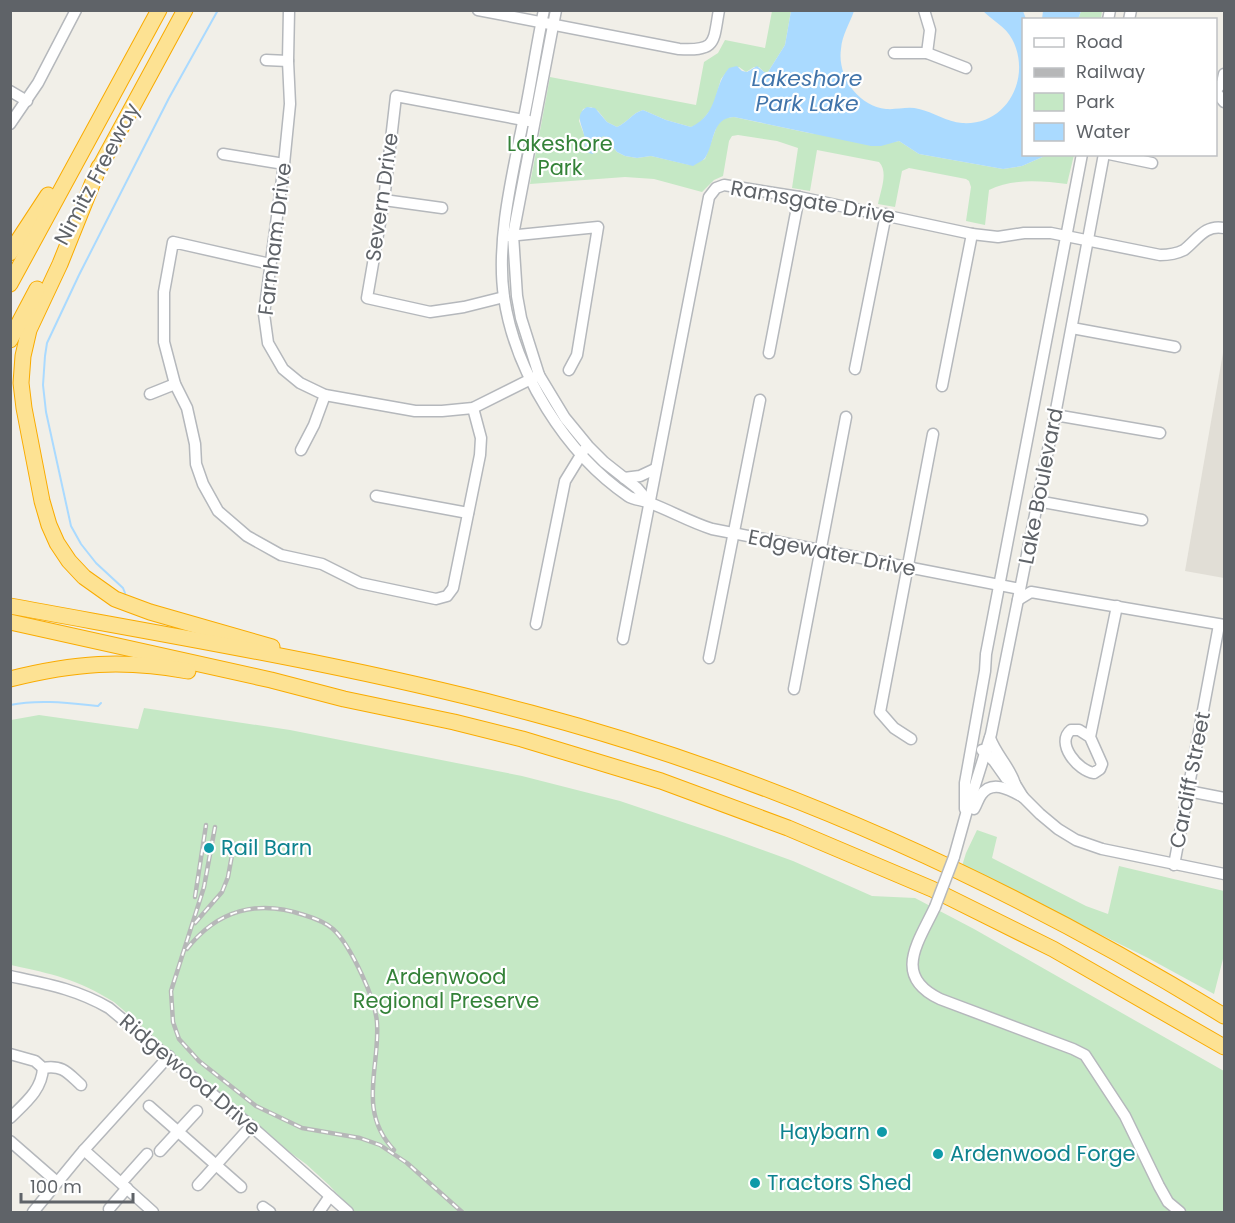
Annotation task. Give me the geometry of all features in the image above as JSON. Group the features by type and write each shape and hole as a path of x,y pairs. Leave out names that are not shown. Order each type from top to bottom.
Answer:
{"highway":[{"name":"Nimitz Freeway","path":"10,284 159,10"},
{"name":"Nimitz Freeway","path":"10,340 99,167 185,10"},
{"path":"10,252 47,196 92,116 106,106"},
{"path":"99,167 60,264 29,330 23,356 21,383 24,408 42,501 57,543 84,577 107,594 133,606 371,675"},
{"path":"1221,1045 1112,982 995,920 862,858 672,785 593,759 454,722 344,699 271,680 15,626 18,607 460,694 593,730 736,778 942,863 1010,896 1127,958 1224,1016"},
{"path":"13,678 77,666 123,663 172,668 309,696 344,699"}],"street":[{"path":"10,124 27,101 76,10"},
{"name":"Farnham Drive","path":"289,10 290,104 264,314 268,343 283,369 300,383 325,395 415,411 457,411 473,408 535,378"},
{"path":"478,10 679,49 695,50 708,47 713,42 719,10"},
{"name":"Edgewater Drive","path":"529,121 544,10"},
{"name":"Edgewater Drive","path":"535,378 517,296 509,236 510,192 556,10"},
{"path":"924,10 930,30 927,53"},
{"path":"894,53 927,53 966,68"},
{"path":"266,60 288,61"},
{"path":"1217,89 1222,83 1224,74"},
{"path":"10,91 27,101"},
{"name":"Severn Drive","path":"504,297 464,307 430,312 367,298 384,200 396,96 529,121"},
{"path":"224,154 284,164"},
{"name":"Lake Boulevard","path":"966,814 965,783 999,586 1082,156"},
{"name":"Lake Boulevard","path":"1104,156 1056,415 1037,501 1023,590 990,738 954,857 935,907 915,949 912,962 913,974 919,985 928,993 1073,1048 1085,1055 1125,1116 1168,1202 1180,1212"},
{"path":"1119,156 1152,163"},
{"name":"Ramsgate Drive","path":"623,639 709,197 716,188 724,185 799,197 972,234 998,237 1024,233 1051,233 1160,255 1172,255 1183,250 1201,232 1224,228"},
{"path":"769,353 799,197"},
{"path":"384,200 442,208"},
{"path":"855,369 885,214"},
{"path":"509,236 598,227 577,356 569,370"},
{"path":"942,386 972,234"},
{"name":"Edgewater Drive","path":"509,236 503,252 504,297 513,331 554,420 570,442 584,449 624,478 649,502"},
{"path":"270,264 173,242 164,292 164,342 175,384 187,408 195,444 196,464 203,484 218,511 247,536 280,555 322,564 360,583 442,598 451,593 480,455 482,438 473,408"},
{"path":"1072,328 1175,347"},
{"path":"150,394 175,384"},
{"path":"301,450 314,425 325,395"},
{"path":"709,658 760,400"},
{"path":"1056,415 1160,433"},
{"path":"794,689 846,417"},
{"path":"911,739 894,728 880,712 933,434"},
{"path":"536,624 565,481 584,449"},
{"name":"Edgewater Drive","path":"584,449 593,467 630,498 649,502 690,522 734,534 999,586 1222,625"},
{"path":"624,478 639,476 655,469"},
{"path":"375,496 468,513"},
{"path":"1037,501 1142,520"},
{"path":"1090,736 1117,606"},
{"name":"Cardiff Street","path":"1174,865 1222,625"},
{"path":"990,738 1012,773 1023,797"},
{"path":"973,744 986,752 1006,778 1015,783"},
{"path":"963,826 982,793 988,788 1002,786 1023,797 1058,829 1076,840 1102,849 1224,874"},
{"path":"1188,790 1224,798"},
{"path":"1174,865 1224,880"},
{"name":"Ridgewood Drive","path":"10,976 87,995 110,1008 251,1126 348,1212"},
{"path":"10,1054 35,1061 43,1068"},
{"path":"38,1211 57,1182 168,1056"},
{"path":"43,1068 55,1066 64,1069 81,1085"},
{"path":"10,1118 37,1090 43,1068"},
{"path":"149,1106 242,1187"},
{"path":"160,1150 197,1111"},
{"path":"198,1185 251,1126"},
{"path":"10,1142 57,1182"},
{"path":"84,1150 153,1212"},
{"path":"110,1209 147,1154"},
{"path":"319,1212 330,1196"}],"shaded area":[{"path":"1224,347 1224,578 1185,571"}],"green space":[{"name":"Lakeshore Park","path":"772,11 791,11 785,45 768,72 754,67 746,72 739,67 725,74 721,79 713,107 699,124 691,127 643,110 617,127 607,122 598,111 591,107 583,109 579,121 585,137 585,152 596,140 604,136 617,152 625,156 637,158 651,156 690,165 705,159 718,123 725,118 734,117 809,133 888,143 899,141 919,154 1003,169 1022,166 1045,156 1074,156 1067,184 1017,182 989,190 985,225 966,221 971,187 966,179 909,168 902,171 895,207 878,204 884,177 879,162 817,150 810,191 792,188 798,148 777,141 738,135 732,136 729,141 723,176 714,180 702,192 654,179 625,177 530,184 550,77 696,105 704,62 718,53 725,40 765,48"},
{"path":"1081,11 1102,11 1101,18 1079,18"},
{"name":"Ardenwood Regional Preserve","path":"144,708 290,730 522,776 620,801 724,836 793,861 872,896 915,898 1224,1071 1224,1212 354,1212 306,1164 277,1143 114,1002 64,978 11,965 11,720 39,715 138,729"},
{"path":"977,830 997,837 992,858 1086,906 1108,914 1119,866 1224,891 1224,955 1214,994 1148,958 962,866"}],"water":[{"name":"Lakeshore Park Lake","path":"791,11 854,11 843,39 841,59 846,79 858,96 876,107 919,109 951,121 978,122 992,116 1012,96 1019,68 1012,39 1003,27 983,11 1023,11 1026,18 1022,18 1022,156 1045,156 1022,166 1003,169 919,154 899,141 871,146 734,117 727,118 717,126 705,158 693,166 651,156 637,158 625,156 617,152 604,136 596,140 593,154 585,152 580,116 587,107 595,108 607,122 617,127 643,110 691,127 707,115 729,68 737,66 747,72 757,66 764,72 768,72 785,45"},
{"path":"1043,11 1081,11 1078,18 1042,18"}],"waterway":[{"path":"125,593 123,588 96,563 71,526 46,412 43,385 47,343 169,98 218,10"},
{"path":"10,705 43,702 98,706 101,703"}],"railway":[{"path":"195,897 206,825"},
{"path":"215,827 204,887 171,991 173,1022 179,1039 199,1061 256,1106 302,1128 360,1138 380,1145 407,1163 462,1212"},
{"path":"195,923 222,892 228,877 234,844"},
{"path":"187,949 211,925 240,911 255,908 287,910 315,919 333,929 353,957 374,1005 377,1040 373,1105 376,1120 394,1150"}],"place":[{"name":"Rail Barn","path":"209,848"},
{"name":"Haybarn","path":"882,1132"},
{"name":"Ardenwood Forge","path":"938,1154"},
{"name":"Tractors Shed","path":"755,1183"}]}
